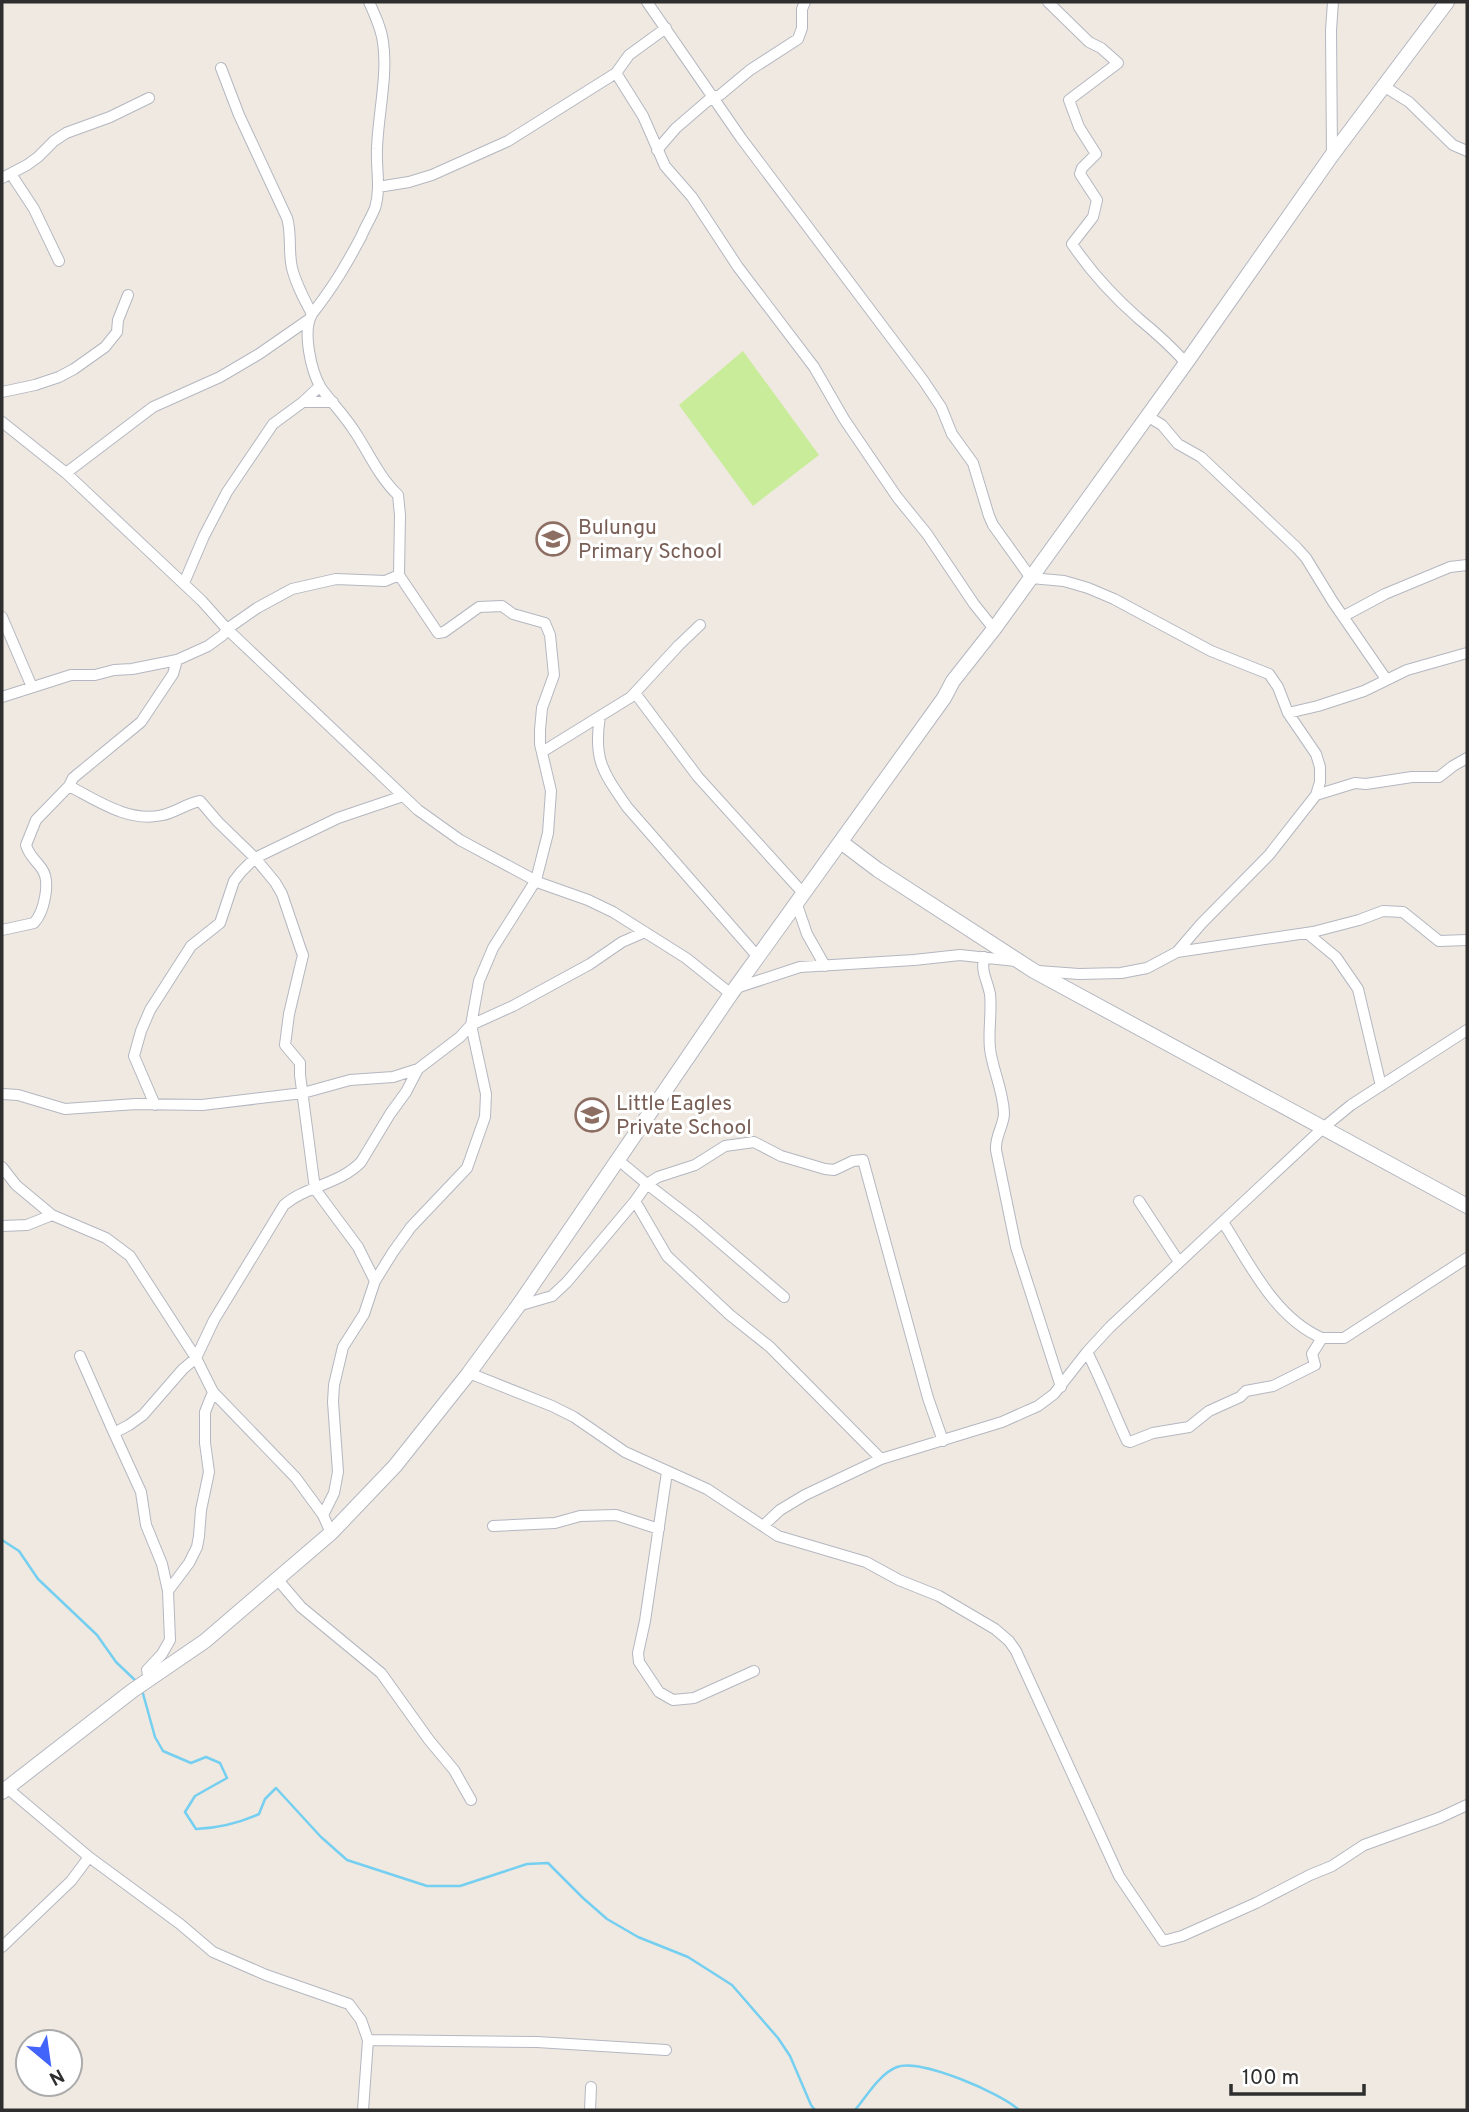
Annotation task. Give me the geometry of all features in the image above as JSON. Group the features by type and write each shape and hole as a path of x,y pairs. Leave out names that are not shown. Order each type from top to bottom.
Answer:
{"street":[{"path":"66,473 153,407 220,377 259,354 310,317 331,289 372,214 378,187 377,137 385,56 379,25 369,2"},
{"path":"647,2 741,138 923,380 940,407 952,434 973,463 993,525 1031,578 1064,581 1088,588 1211,651 1259,669 1274,679 1289,713 1316,754 1320,777 1316,795 1269,855 1177,952"},
{"path":"657,150 676,128 712,97 720,95 750,70 798,39 802,28 804,2"},
{"path":"1048,2 1089,42 1101,48 1118,63 1069,100 1080,127 1096,154 1080,174 1097,200 1093,217 1072,244 1099,280 1186,363"},
{"path":"1332,155 1333,2"},
{"path":"363,2110 369,2040 361,2020 349,2004 266,1975 213,1952 4,1790 141,1685 205,1641 331,1533 395,1466 518,1306 799,897 1186,363 1332,155 1447,2"},
{"path":"378,187 422,179 508,141 616,73 629,54 666,28"},
{"path":"221,68 239,115 285,211 290,230 292,267 310,317 308,345 315,374 320,386 354,430 387,485 398,495 399,575 438,633 444,632 479,607 502,606 513,614 545,623 550,635 554,675 542,708 540,730 551,800 548,833 536,880 484,965 478,981 471,1025 486,1094 485,1118 472,1158 464,1172 411,1227 393,1252 375,1281 367,1308 343,1348 332,1402 338,1472 334,1493 323,1515"},
{"path":"616,73 649,127 662,162 692,197 738,267 814,368 844,419 897,497 927,534 994,629"},
{"path":"1385,87 1409,102 1453,145 1467,151"},
{"path":"59,261 34,209 6,176 27,165 66,133 110,117 149,98"},
{"path":"2,392 59,377 104,347 117,332 118,320 128,295"},
{"path":"184,583 226,492 272,424 320,386"},
{"path":"303,401 333,402"},
{"path":"1147,416 1162,425 1178,444 1201,457 1297,548 1387,679"},
{"path":"2,422 66,473 184,583 227,629 418,810 460,840 536,880 600,906 686,958 733,991"},
{"path":"1344,616 1385,594 1450,567 1467,565"},
{"path":"2,697 71,675 95,675 177,660 208,646 257,608 292,589 336,579 385,581 399,575"},
{"path":"2,617 32,687"},
{"path":"542,752 635,693 700,625"},
{"path":"1289,713 1364,691 1421,666 1467,653"},
{"path":"2,930 34,923 41,914 46,882 44,871 33,859 26,845 36,820 69,786 72,778 141,722 173,674 177,660"},
{"path":"635,693 698,776 799,897 807,934 825,966"},
{"path":"600,716 597,738 599,760 627,807 758,957"},
{"path":"1316,795 1355,783 1439,777 1467,758"},
{"path":"69,786 122,813 145,817 170,813 200,801 255,858 282,894 303,955 289,1014 285,1045 300,1063 315,1189 358,1247 375,1281"},
{"path":"155,1105 134,1056 141,1031 150,1010 191,946 220,923 234,881 255,858 338,818 403,796"},
{"path":"841,842 878,870 1034,971 1467,1206"},
{"path":"1034,971 1121,973 1147,968 1177,952 1307,933 1389,911 1402,912 1439,941 1467,940"},
{"path":"2,1094 65,1110 136,1104 209,1104 303,1093 349,1080 393,1077 418,1069 460,1037 471,1025 513,1006 590,964 622,942 645,932"},
{"path":"1307,933 1336,957 1358,989 1381,1086"},
{"path":"733,991 800,967 914,960 960,954 1019,962"},
{"path":"984,957 982,968 990,998 990,1048 1001,1087 1004,1112 995,1141 996,1150 1016,1247 1060,1387"},
{"path":"764,1525 780,1510 805,1495 881,1459 1002,1422 1046,1401 1110,1327 1323,1128 1351,1105 1467,1030"},
{"path":"114,1433 143,1415 196,1358 214,1320 284,1205 355,1168 407,1092 418,1069"},
{"path":"518,1306 552,1296 567,1282 647,1184 695,1165 726,1146 754,1142 781,1156 825,1170 834,1170 853,1161 863,1160 928,1398 943,1441"},
{"path":"617,1159 784,1297"},
{"path":"2,1167 16,1185 52,1215 106,1238 130,1256 196,1358 213,1392 310,1494 331,1533"},
{"path":"635,1201 667,1256 730,1315 770,1347 881,1459"},
{"path":"1139,1201 1179,1262"},
{"path":"2,1226 27,1225 52,1215"},
{"path":"1223,1222 1276,1302 1309,1333 1322,1338 1344,1338 1467,1258"},
{"path":"1087,1352 1127,1441 1130,1442 1153,1433 1189,1427 1209,1411 1240,1397 1246,1391 1273,1386 1303,1372 1315,1365 1312,1354 1322,1338"},
{"path":"80,1356 141,1492 146,1525 162,1564 168,1591 170,1640 162,1654 147,1670 141,1685"},
{"path":"469,1373 574,1417 625,1452 707,1489 778,1536 866,1562 899,1580 939,1596 995,1629 1009,1642 1119,1876 1163,1941 1182,1936 1256,1903 1332,1866 1364,1845 1467,1805"},
{"path":"168,1591 197,1547 209,1472 205,1412 213,1392"},
{"path":"667,1472 638,1653 639,1662 659,1692 673,1700 685,1700 754,1671"},
{"path":"493,1526 555,1523 580,1516 617,1515 659,1529"},
{"path":"278,1580 301,1607 381,1673 454,1770 471,1800"},
{"path":"2,1947 71,1881 89,1857"},
{"path":"369,2040 537,2042 666,2050"},
{"path":"590,2110 591,2087"}],"green space":[{"path":"743,351 819,455 753,506 679,405"}],"waterway":[{"path":"2,1540 19,1551 38,1579 97,1635 116,1662 137,1682"},
{"path":"142,1690 155,1737 163,1751 191,1763 206,1757 220,1763 227,1778 195,1796 185,1812 196,1829 228,1825 259,1814 265,1799 276,1788 321,1837 347,1860 427,1886 460,1886 527,1864 548,1863 607,1919 638,1937 688,1957 732,1985 790,2056 815,2110"},
{"path":"855,2110 891,2070 908,2066 941,2072 960,2079 996,2095 1019,2110"}],"place":[{"name":"Bulungu Primary School","path":"553,539"},
{"name":"Little Eagles Private School","path":"592,1115"}]}
